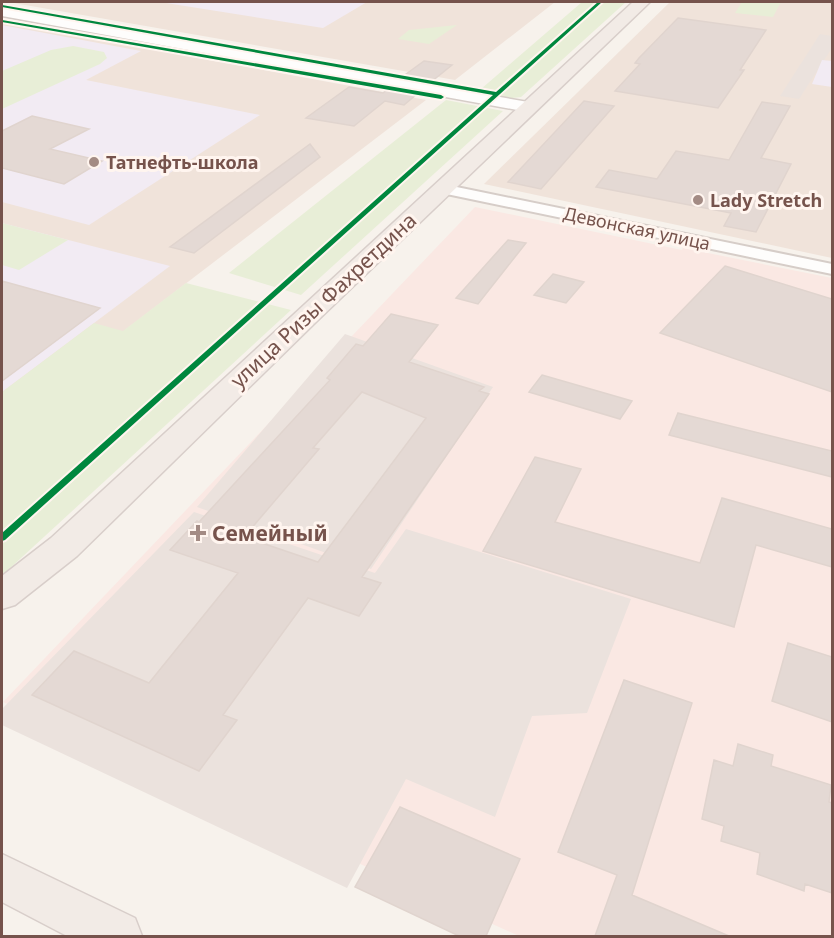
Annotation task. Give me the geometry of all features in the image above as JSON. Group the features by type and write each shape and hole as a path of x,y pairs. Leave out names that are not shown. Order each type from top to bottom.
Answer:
{"main road":[{"name":"улица Ризы Фахретдина","path":"2,595 64,547 528,107 642,2"},
{"path":"2,609 64,547"},
{"path":"2,877 117,936"}],"street":[{"path":"2,12 528,107"},
{"name":"Девонская улица","path":"442,189 832,269"}],"shaded area":[{"path":"8,2 555,2 455,80"},
{"path":"367,2 323,28 166,3"},
{"path":"670,2 832,2 832,258 484,184"},
{"path":"2,22 426,100 2,424"},
{"name":"Татнефть-школа","path":"2,25 141,51 86,80 260,115 89,225 2,202"},
{"path":"820,34 832,36 832,48 799,99 780,96"},
{"path":"822,60 832,61 832,87 812,84"},
{"path":"475,207 832,278 832,936 519,936 3,702"},
{"path":"2,223 170,266 2,392"},
{"path":"345,334 493,387 371,569 197,507"},
{"path":"194,512 375,573 406,529 631,599 587,713 532,716 495,817 406,779 347,888 2,725 2,709"}],"green space":[{"path":"582,2 626,2 521,97 504,99 455,89 481,89"},
{"path":"742,2 781,2 773,17 735,13"},
{"path":"457,25 429,44 398,39 409,30"},
{"path":"73,46 104,52 107,58 100,64 2,109 2,71 51,50"},
{"path":"446,100 503,111 301,295 229,273"},
{"path":"2,223 68,240 19,270 2,265"},
{"path":"186,283 291,310 2,574 2,392 94,323 123,331"}],"building":[{"path":"678,18 766,30 740,70 744,70 718,108 615,91 640,64 635,63 639,58"},
{"path":"424,61 452,65 431,82 402,77"},
{"path":"349,87 383,93 388,89 417,94 404,105 385,101 354,126 306,118"},
{"path":"584,101 614,106 541,189 508,182"},
{"path":"762,102 790,106 761,158 791,164 756,232 724,226 731,213 596,187 609,170 657,179 676,151 729,160"},
{"path":"32,116 89,129 50,149 102,161 64,184 2,168 2,131"},
{"path":"310,144 320,157 194,253 170,247"},
{"path":"508,240 526,243 478,304 456,298"},
{"path":"725,266 832,299 832,392 660,333"},
{"path":"553,274 584,282 566,303 534,295"},
{"path":"2,281 100,308 2,381"},
{"path":"391,314 438,325 409,362 484,387 479,391 489,394 362,577 381,583 359,616 308,598 223,715 237,720 199,771 32,695 74,651 149,683 238,573 170,550 197,521 199,522 330,380 327,378 356,344 363,346","holes":["362,392 426,418 318,562 244,537 319,449 313,448"]},
{"path":"542,375 632,401 620,419 529,392"},
{"path":"678,413 832,451 832,477 669,435"},
{"path":"535,457 581,469 555,522 700,563 722,498 832,529 832,567 756,545 734,627 483,551"},
{"path":"788,643 832,657 832,722 772,701"},
{"path":"624,680 692,703 632,895 729,936 595,936 617,875 558,852"},
{"path":"738,744 773,755 771,766 831,785 829,802 832,803 832,893 805,884 804,891 757,874 760,853 721,841 724,826 702,819 714,760 733,766"},
{"path":"400,807 520,859 486,936 459,936 355,887"}],"cycle path":[{"path":"2,538 600,2"},
{"path":"2,6 497,94"},
{"path":"2,21 441,97"}],"place":[{"name":"Татнефть-школа","path":"94,162"},
{"name":"Lady Stretch","path":"698,200"},
{"name":"Семейный","path":"198,533"}]}
